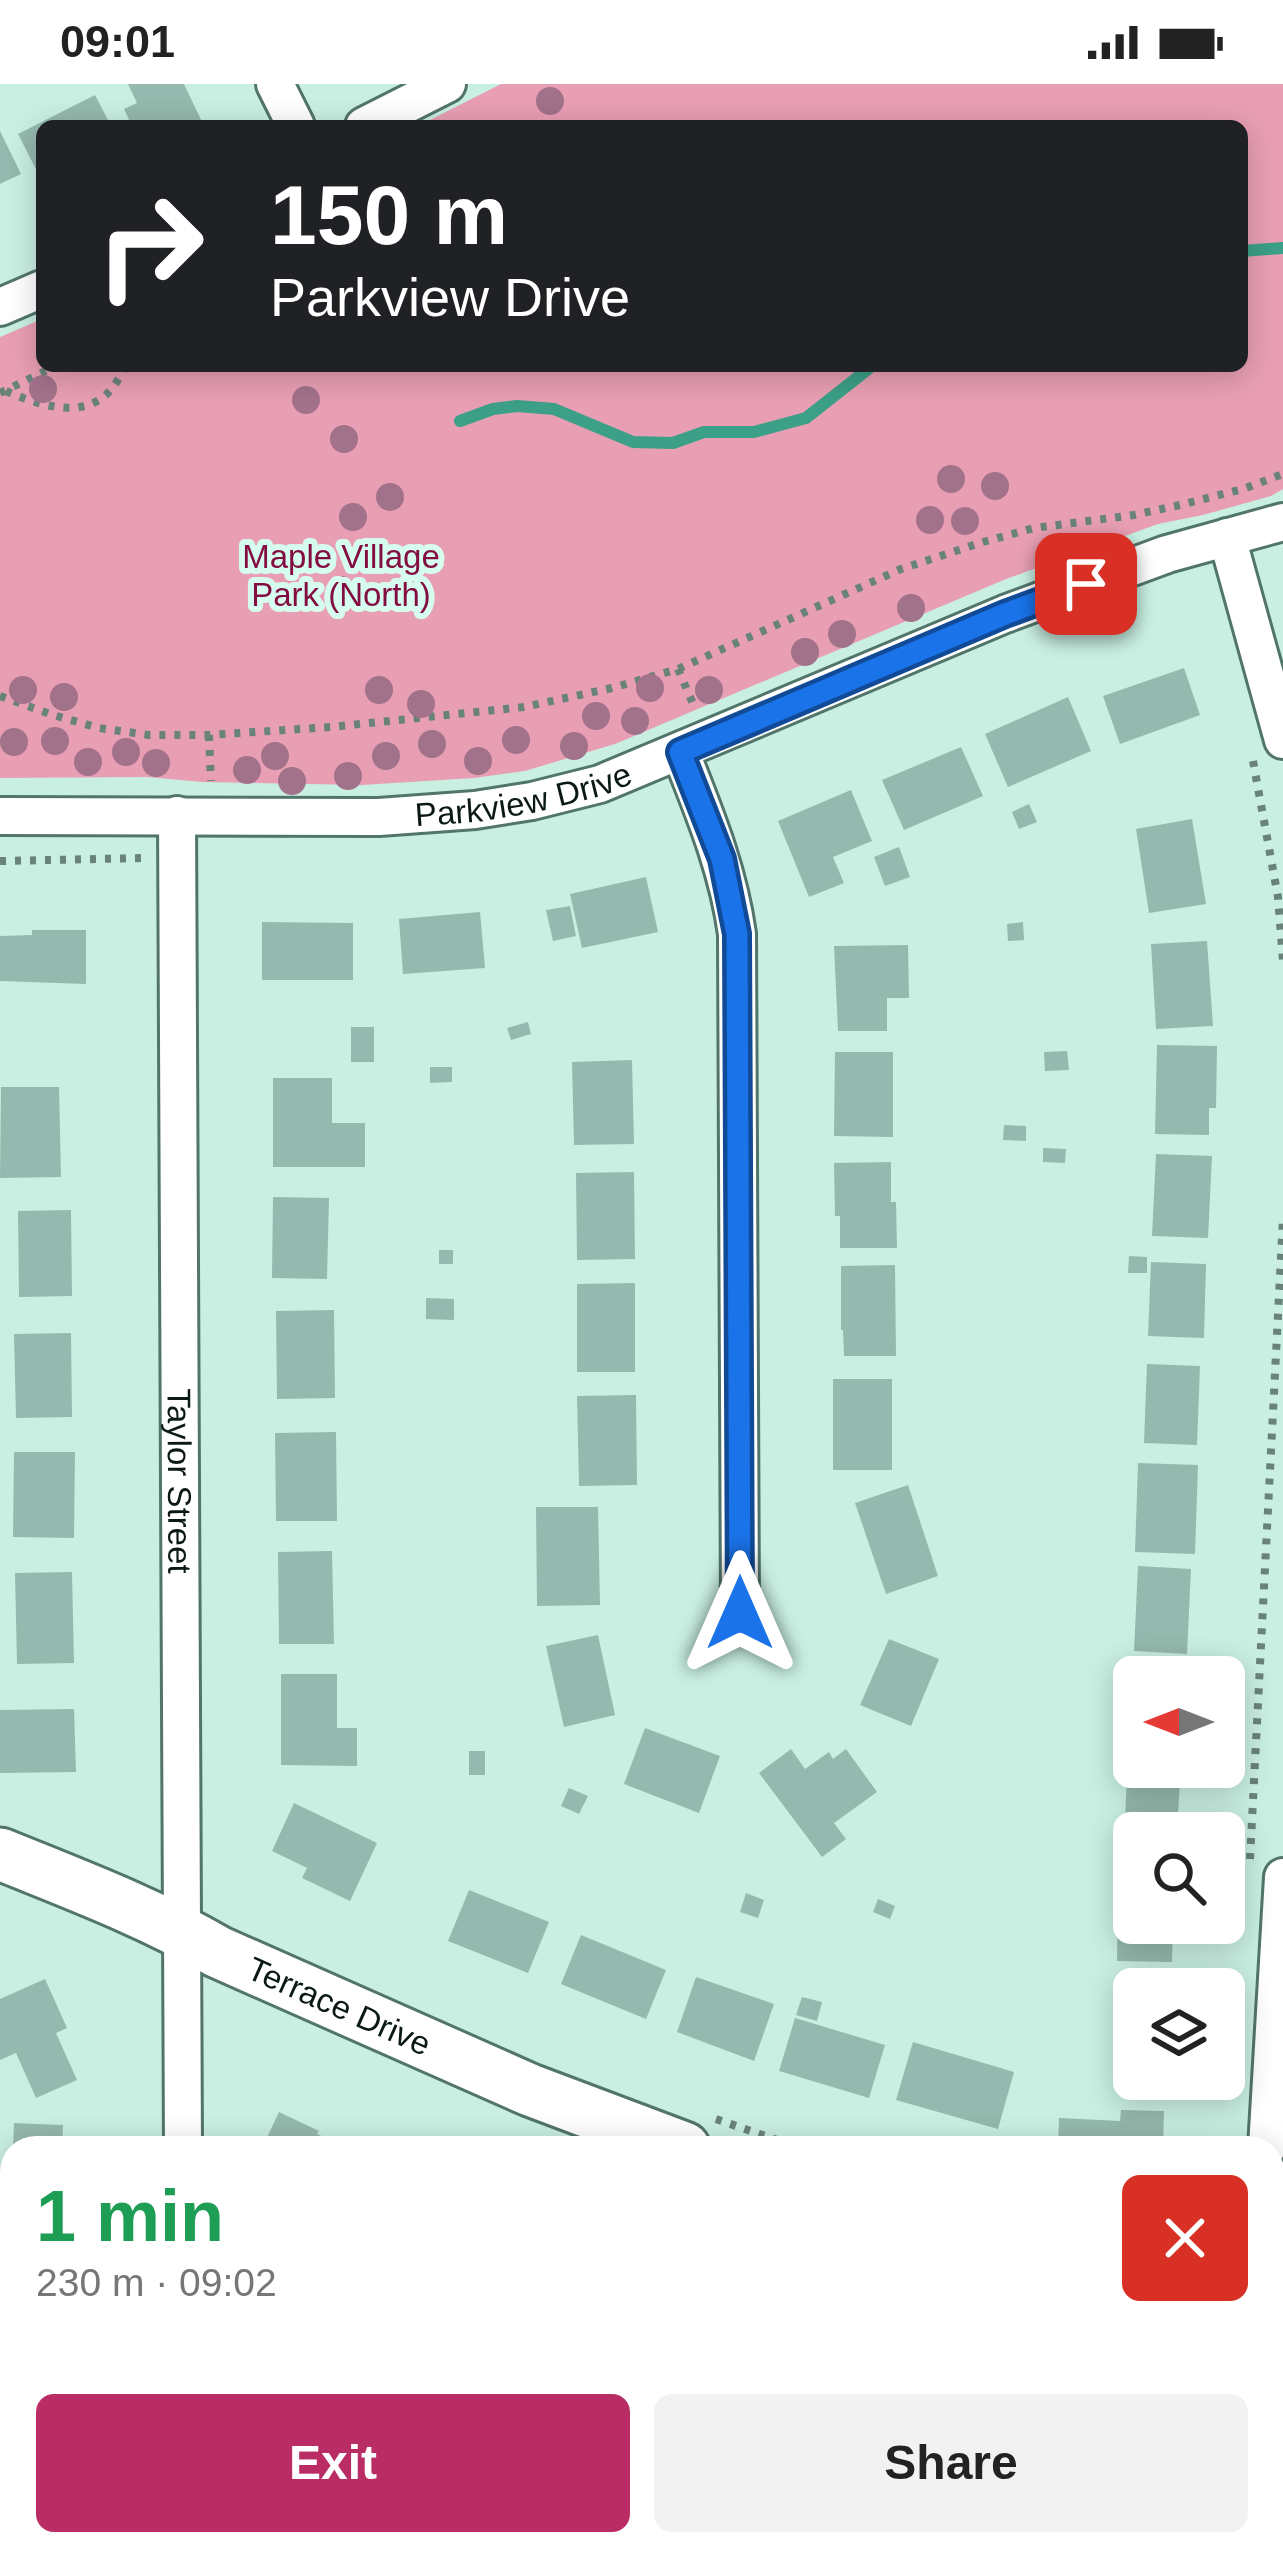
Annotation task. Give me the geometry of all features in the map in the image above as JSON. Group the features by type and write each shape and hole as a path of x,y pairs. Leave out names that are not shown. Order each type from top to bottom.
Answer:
{"street":[{"path":"275,84 293,120"},
{"path":"376,120 447,84"},
{"path":"0,308 36,292"},
{"name":"Parkview Drive","path":"0,816 379,817 532,801 600,784 1005,614 1167,554 1283,522"},
{"path":"1227,537 1268,748"},
{"path":"680,752 722,859 737,934 740,1613"},
{"name":"Taylor Street","path":"177,815 182,2136"},
{"name":"Terrace Drive","path":"0,1854 509,2080 653,2136"},
{"path":"1266,1870 1268,2136"}],"path":[{"path":"3,392 44,372"},
{"path":"3,392 52,406 74,406 100,400 121,372"},
{"path":"0,696 99,728 149,735 331,727 524,706 678,669 901,568 983,542 1034,528 1180,505 1283,474"},
{"path":"1268,748 1283,961"},
{"path":"0,861 128,860"},
{"path":"1266,1870 1283,1219"}],"green space":[{"name":"Maple Village Park (North)","path":"501,84 1283,84 1283,489 1158,524 1006,579 615,744 525,771 362,785 147,777 0,778 0,337 36,322 36,372 1248,372 1248,120 430,120"}],"building":[{"path":"128,84 184,84 201,120 129,120 124,109 137,103"},
{"path":"95,95 108,120 46,120"},
{"path":"36,125 36,169 18,134"},
{"path":"0,131 21,174 0,184"},
{"path":"1184,668 1200,715 1120,744 1103,696"},
{"path":"1068,697 1091,751 1008,787 985,734"},
{"path":"961,747 983,796 904,830 882,780"},
{"path":"851,790 872,841 833,857 844,883 809,897 778,821"},
{"path":"1029,804 1037,822 1019,829 1012,812"},
{"path":"1192,819 1206,904 1149,913 1136,829"},
{"path":"899,847 910,877 885,886 874,857"},
{"path":"646,877 658,932 582,948 570,894"},
{"path":"570,906 576,936 553,941 546,910"},
{"path":"480,912 485,968 403,974 399,919"},
{"path":"262,922 353,923 353,980 262,980"},
{"path":"1023,922 1024,940 1008,941 1007,924"},
{"path":"32,930 86,930 86,984 0,981 0,936 32,935"},
{"path":"1207,941 1213,1026 1156,1029 1151,944"},
{"path":"908,945 909,998 887,998 887,1031 838,1031 834,946"},
{"path":"528,1022 531,1034 511,1040 507,1028"},
{"path":"351,1027 374,1027 374,1062 351,1062"},
{"path":"1157,1045 1217,1046 1216,1108 1209,1108 1209,1135 1155,1134"},
{"path":"1067,1051 1069,1070 1045,1071 1044,1052"},
{"path":"835,1052 893,1052 893,1137 834,1136"},
{"path":"632,1060 634,1144 574,1145 572,1062"},
{"path":"430,1067 452,1067 452,1082 430,1083"},
{"path":"273,1078 332,1078 332,1123 365,1123 365,1167 273,1167"},
{"path":"1,1087 59,1087 61,1177 0,1178"},
{"path":"1004,1125 1026,1126 1026,1141 1003,1140"},
{"path":"1043,1148 1066,1149 1065,1163 1043,1162"},
{"path":"1156,1154 1212,1156 1208,1238 1152,1236"},
{"path":"891,1162 897,1248 840,1248 834,1163"},
{"path":"634,1172 635,1259 577,1260 576,1173"},
{"path":"273,1197 329,1198 327,1279 272,1278"},
{"path":"71,1210 72,1296 19,1297 18,1211"},
{"path":"439,1250 453,1250 453,1264 439,1264"},
{"path":"1129,1256 1147,1257 1147,1273 1128,1273"},
{"path":"1151,1262 1206,1264 1204,1338 1148,1336"},
{"path":"895,1265 896,1356 844,1356 841,1266"},
{"path":"635,1283 635,1372 577,1372 577,1284"},
{"path":"426,1298 454,1299 454,1320 426,1319"},
{"path":"334,1310 335,1398 277,1399 276,1311"},
{"path":"71,1333 72,1417 16,1418 14,1334"},
{"path":"1147,1364 1200,1366 1197,1445 1144,1443"},
{"path":"833,1379 892,1379 892,1470 833,1470"},
{"path":"636,1395 637,1485 579,1486 577,1396"},
{"path":"336,1432 337,1521 276,1521 275,1433"},
{"path":"14,1452 75,1452 74,1538 13,1537"},
{"path":"1138,1463 1198,1465 1195,1554 1135,1552"},
{"path":"908,1485 938,1576 886,1594 855,1503"},
{"path":"536,1507 598,1507 600,1605 537,1606"},
{"path":"332,1551 334,1644 279,1644 278,1552"},
{"path":"1138,1566 1191,1569 1187,1654 1134,1651"},
{"path":"72,1572 74,1663 17,1664 15,1573"},
{"path":"598,1635 615,1715 564,1727 546,1646"},
{"path":"889,1639 939,1659 911,1726 860,1705"},
{"path":"281,1674 337,1674 337,1728 357,1728 357,1766 281,1765"},
{"path":"74,1709 76,1772 0,1773 0,1710"},
{"path":"645,1728 720,1756 699,1813 624,1784"},
{"path":"791,1749 805,1769 829,1752 833,1759 846,1749 877,1792 834,1823 846,1839 822,1857 759,1773"},
{"path":"469,1751 485,1751 485,1775 469,1775"},
{"path":"569,1788 588,1796 579,1814 561,1806"},
{"path":"1126,1788 1180,1788 1178,1812 1125,1812"},
{"path":"294,1803 377,1843 350,1901 302,1878 307,1868 272,1851"},
{"path":"469,1890 549,1922 528,1973 448,1941"},
{"path":"746,1893 764,1900 758,1918 740,1912"},
{"path":"878,1899 895,1906 890,1919 873,1912"},
{"path":"581,1935 666,1970 646,2019 561,1984"},
{"path":"1117,1944 1172,1944 1172,1962 1117,1961"},
{"path":"696,1977 774,2004 754,2061 677,2032"},
{"path":"45,1979 67,2028 56,2033 77,2080 36,2098 16,2053 0,2060 0,1999"},
{"path":"802,1997 822,2002 817,2021 796,2015"},
{"path":"795,2018 885,2045 869,2098 779,2071"},
{"path":"913,2042 1014,2072 998,2129 896,2100"},
{"path":"1121,2110 1164,2111 1163,2136 1058,2136 1059,2118 1120,2121"},
{"path":"279,2112 321,2136 268,2136"},
{"path":"14,2123 63,2125 63,2136 13,2136"}],"waterway":[{"path":"1248,251 1283,248"},
{"path":"460,421 493,409 554,409 633,442 673,443 704,432 754,432 806,418 864,372"}],"route":[{"path":"740,1613 737,934 722,859 680,752 1086,584"}]}
